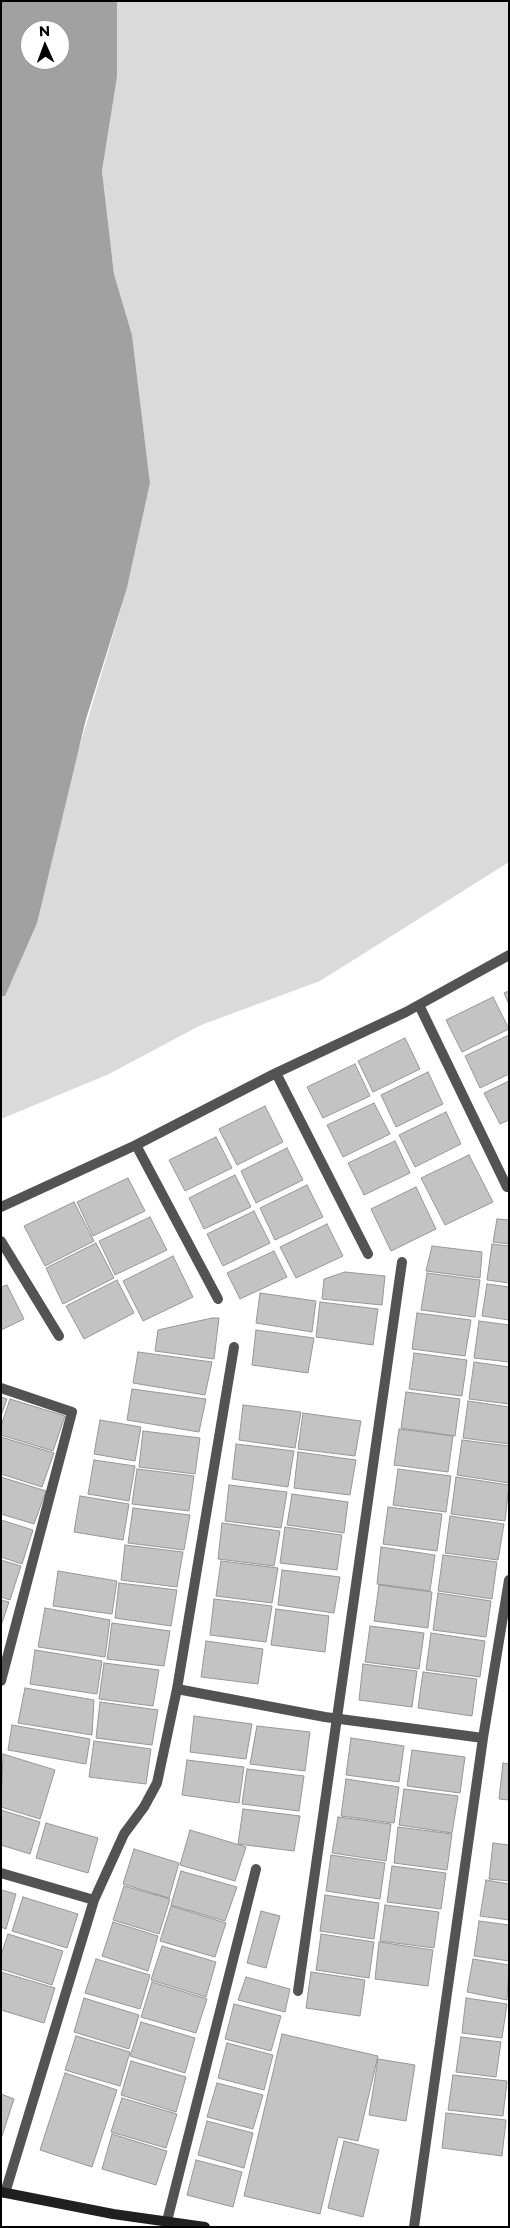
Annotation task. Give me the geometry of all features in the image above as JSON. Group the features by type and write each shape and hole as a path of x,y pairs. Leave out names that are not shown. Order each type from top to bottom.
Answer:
{"street":[{"path":"1,1207 136,1145 276,1073 419,1005 509,955"},
{"path":"419,1005 507,1187"},
{"path":"276,1073 368,1254"},
{"path":"136,1145 218,1299"},
{"path":"1,1241 59,1336"},
{"path":"298,1991 402,1262"},
{"path":"205,2227 113,2214 3,2193 94,1900 124,1834 144,1807 157,1783 177,1689 234,1347"},
{"path":"1,1388 72,1412 1,1681"},
{"path":"414,2227 483,1738 509,1580"},
{"path":"177,1689 337,1718 483,1738"},
{"path":"167,2222 256,1869"},
{"path":"1,1873 94,1900"}],"shaded area":[{"path":"1,1 117,1 117,77 102,171 114,274 132,335 150,483 127,588 86,719 37,923 5,996 1,996"},
{"path":"117,1 509,1 509,862 320,981 201,1025 109,1074 1,1119 1,996 5,996 127,588 150,483 132,335 114,274 102,171 117,77"}],"building":[{"path":"509,991 509,1004 504,993"},
{"path":"493,997 509,1029 462,1052 446,1020"},
{"path":"509,1035 509,1074 480,1088 465,1056"},
{"path":"405,1038 420,1069 373,1092 358,1061"},
{"path":"355,1064 370,1096 323,1118 307,1087"},
{"path":"428,1072 443,1104 396,1127 381,1095"},
{"path":"509,1081 509,1120 500,1124 484,1093"},
{"path":"374,1103 390,1134 343,1157 327,1125"},
{"path":"265,1106 283,1142 237,1165 219,1129"},
{"path":"446,1112 461,1144 415,1167 399,1135"},
{"path":"216,1137 232,1168 185,1191 169,1160"},
{"path":"395,1141 410,1173 364,1195 348,1163"},
{"path":"287,1148 303,1180 256,1203 241,1171"},
{"path":"469,1155 493,1202 445,1225 421,1178"},
{"path":"235,1175 251,1207 204,1229 189,1198"},
{"path":"128,1178 145,1211 93,1236 77,1202"},
{"path":"307,1185 323,1217 275,1240 260,1208"},
{"path":"416,1187 436,1229 391,1251 371,1209"},
{"path":"74,1202 94,1241 45,1266 24,1226"},
{"path":"254,1211 270,1243 223,1266 207,1234"},
{"path":"150,1217 167,1250 115,1275 99,1241"},
{"path":"497,1219 509,1220 509,1244 493,1242"},
{"path":"327,1224 343,1256 296,1278 280,1247"},
{"path":"96,1243 114,1278 63,1304 46,1268"},
{"path":"492,1244 509,1246 509,1283 487,1280"},
{"path":"432,1246 482,1252 480,1278 426,1271"},
{"path":"274,1251 287,1277 240,1299 227,1273"},
{"path":"173,1256 193,1297 143,1321 123,1281"},
{"path":"345,1272 385,1276 382,1305 322,1299 324,1279"},
{"path":"427,1273 480,1280 475,1317 421,1310"},
{"path":"117,1280 134,1313 84,1339 66,1306"},
{"path":"487,1284 509,1287 509,1320 482,1316"},
{"path":"7,1285 24,1319 1,1330 1,1287"},
{"path":"260,1293 316,1301 312,1332 256,1323"},
{"path":"320,1302 378,1309 373,1345 316,1337"},
{"path":"417,1313 471,1320 465,1356 412,1349"},
{"path":"219,1318 214,1359 155,1351 158,1330"},
{"path":"479,1321 509,1325 509,1362 474,1358"},
{"path":"256,1330 314,1338 308,1373 252,1365"},
{"path":"138,1352 212,1362 205,1395 133,1383"},
{"path":"414,1353 467,1360 462,1396 409,1389"},
{"path":"474,1362 509,1367 509,1404 469,1399"},
{"path":"132,1389 206,1399 199,1432 127,1420"},
{"path":"406,1392 460,1399 455,1436 401,1428"},
{"path":"1,1397 7,1399 1,1416"},
{"path":"10,1399 65,1416 53,1451 1,1435 1,1426"},
{"path":"468,1401 509,1407 509,1444 463,1438"},
{"path":"243,1405 301,1412 295,1448 239,1440"},
{"path":"303,1413 361,1421 355,1456 298,1449"},
{"path":"100,1420 141,1427 135,1461 94,1454"},
{"path":"399,1429 453,1436 448,1472 394,1465"},
{"path":"143,1431 200,1438 195,1474 139,1467"},
{"path":"1,1437 54,1453 42,1487 1,1474"},
{"path":"462,1440 509,1446 509,1483 457,1475"},
{"path":"236,1444 294,1451 288,1487 232,1479"},
{"path":"298,1452 356,1460 350,1495 294,1488"},
{"path":"94,1460 135,1466 129,1501 88,1494"},
{"path":"137,1469 194,1476 189,1511 132,1504"},
{"path":"398,1469 451,1476 446,1512 393,1505"},
{"path":"1,1477 46,1491 34,1524 1,1514"},
{"path":"456,1477 509,1485 505,1521 451,1514"},
{"path":"229,1485 287,1492 281,1528 225,1521"},
{"path":"292,1494 348,1502 344,1533 287,1525"},
{"path":"80,1496 129,1504 123,1540 74,1532"},
{"path":"388,1507 442,1514 437,1551 383,1544"},
{"path":"133,1508 190,1515 184,1550 128,1543"},
{"path":"450,1516 504,1524 498,1560 445,1553"},
{"path":"1,1520 33,1530 22,1564 1,1557"},
{"path":"222,1523 280,1531 274,1566 218,1559"},
{"path":"285,1527 342,1535 337,1570 280,1563"},
{"path":"125,1545 183,1552 177,1587 121,1580"},
{"path":"381,1547 435,1555 430,1591 377,1584"},
{"path":"443,1555 497,1562 492,1599 438,1591"},
{"path":"1,1560 21,1566 10,1600 1,1597"},
{"path":"221,1561 278,1568 272,1603 216,1596"},
{"path":"282,1570 340,1577 334,1613 278,1605"},
{"path":"58,1571 117,1581 112,1614 53,1606"},
{"path":"119,1583 177,1590 171,1626 115,1618"},
{"path":"379,1585 432,1592 428,1628 374,1621"},
{"path":"438,1593 491,1601 486,1637 433,1630"},
{"path":"214,1599 272,1606 266,1642 210,1635"},
{"path":"1,1600 9,1602 1,1626"},
{"path":"45,1608 110,1620 105,1657 38,1647"},
{"path":"276,1609 329,1616 325,1652 271,1645"},
{"path":"112,1623 170,1631 164,1666 107,1659"},
{"path":"370,1626 424,1633 419,1669 365,1662"},
{"path":"431,1633 485,1641 480,1677 426,1670"},
{"path":"206,1641 263,1649 258,1684 201,1677"},
{"path":"35,1650 102,1661 97,1694 30,1684"},
{"path":"104,1663 159,1670 153,1706 99,1699"},
{"path":"363,1664 417,1671 412,1707 359,1700"},
{"path":"423,1672 477,1679 472,1716 418,1708"},
{"path":"25,1688 94,1700 92,1735 18,1723"},
{"path":"100,1702 158,1710 152,1745 96,1738"},
{"path":"194,1716 252,1724 246,1759 190,1752"},
{"path":"12,1725 90,1739 86,1764 8,1750"},
{"path":"257,1726 310,1732 305,1771 250,1764"},
{"path":"351,1738 404,1746 399,1782 346,1775"},
{"path":"94,1741 151,1749 146,1784 89,1777"},
{"path":"412,1750 465,1757 460,1793 407,1786"},
{"path":"3,1754 55,1770 40,1819 1,1807"},
{"path":"187,1760 244,1767 239,1803 182,1795"},
{"path":"503,1763 509,1764 509,1800 499,1799"},
{"path":"247,1769 304,1776 299,1811 242,1804"},
{"path":"346,1779 399,1787 394,1823 341,1816"},
{"path":"404,1789 458,1796 452,1833 399,1825"},
{"path":"243,1809 300,1816 294,1851 238,1844"},
{"path":"1,1810 40,1822 30,1854 1,1845"},
{"path":"338,1817 391,1824 386,1861 332,1853"},
{"path":"46,1823 98,1838 88,1873 36,1858"},
{"path":"398,1827 452,1834 447,1870 394,1863"},
{"path":"190,1830 246,1847 235,1881 180,1865"},
{"path":"493,1843 509,1845 509,1881 489,1879"},
{"path":"134,1849 179,1863 169,1898 123,1884"},
{"path":"331,1855 385,1863 380,1899 326,1891"},
{"path":"392,1866 446,1873 441,1909 387,1902"},
{"path":"181,1871 237,1887 225,1921 171,1905"},
{"path":"486,1880 509,1884 509,1920 480,1916"},
{"path":"124,1886 170,1899 159,1934 113,1920"},
{"path":"1,1890 16,1894 6,1929 1,1927"},
{"path":"325,1895 379,1903 374,1939 320,1931"},
{"path":"23,1897 78,1914 67,1948 12,1931"},
{"path":"385,1905 439,1912 434,1948 380,1941"},
{"path":"171,1906 226,1923 215,1957 160,1941"},
{"path":"261,1911 280,1916 266,1968 247,1963"},
{"path":"479,1921 509,1925 509,1961 474,1956"},
{"path":"113,1922 158,1936 148,1971 102,1956"},
{"path":"8,1934 63,1951 52,1985 1,1969 1,1955"},
{"path":"321,1934 374,1942 369,1978 316,1970"},
{"path":"379,1942 433,1950 428,1986 375,1979"},
{"path":"162,1946 216,1962 206,1997 151,1980"},
{"path":"96,1959 150,1975 140,2009 85,1993"},
{"path":"473,1959 509,1965 507,2000 467,1992"},
{"path":"1,1972 55,1988 44,2023 1,2010"},
{"path":"311,1972 365,1980 360,2016 306,2008"},
{"path":"246,1977 290,1989 285,2012 238,2000"},
{"path":"152,1982 207,1999 196,2033 141,2017"},
{"path":"84,1998 139,2015 129,2049 74,2032"},
{"path":"466,1998 507,2004 502,2038 462,2033"},
{"path":"234,2004 281,2016 271,2051 225,2039"},
{"path":"141,2022 195,2038 185,2073 130,2056"},
{"path":"282,2034 378,2056 358,2141 338,2137 320,2214 244,2196"},
{"path":"76,2036 130,2052 120,2086 65,2070"},
{"path":"461,2037 501,2042 496,2077 456,2072"},
{"path":"227,2043 273,2055 264,2090 218,2078"},
{"path":"378,2059 415,2065 406,2121 369,2115"},
{"path":"131,2061 186,2077 176,2112 121,2095"},
{"path":"65,2073 117,2090 92,2167 40,2150"},
{"path":"453,2075 507,2081 503,2116 448,2110"},
{"path":"217,2083 263,2095 253,2129 207,2117"},
{"path":"1,2094 14,2099 1,2139"},
{"path":"122,2098 177,2114 166,2148 111,2132"},
{"path":"446,2113 506,2120 502,2156 442,2148"},
{"path":"207,2121 253,2133 244,2168 198,2155"},
{"path":"112,2134 167,2151 156,2185 102,2169"},
{"path":"344,2141 379,2150 363,2217 328,2208"},
{"path":"196,2160 242,2172 233,2207 187,2195"}]}
